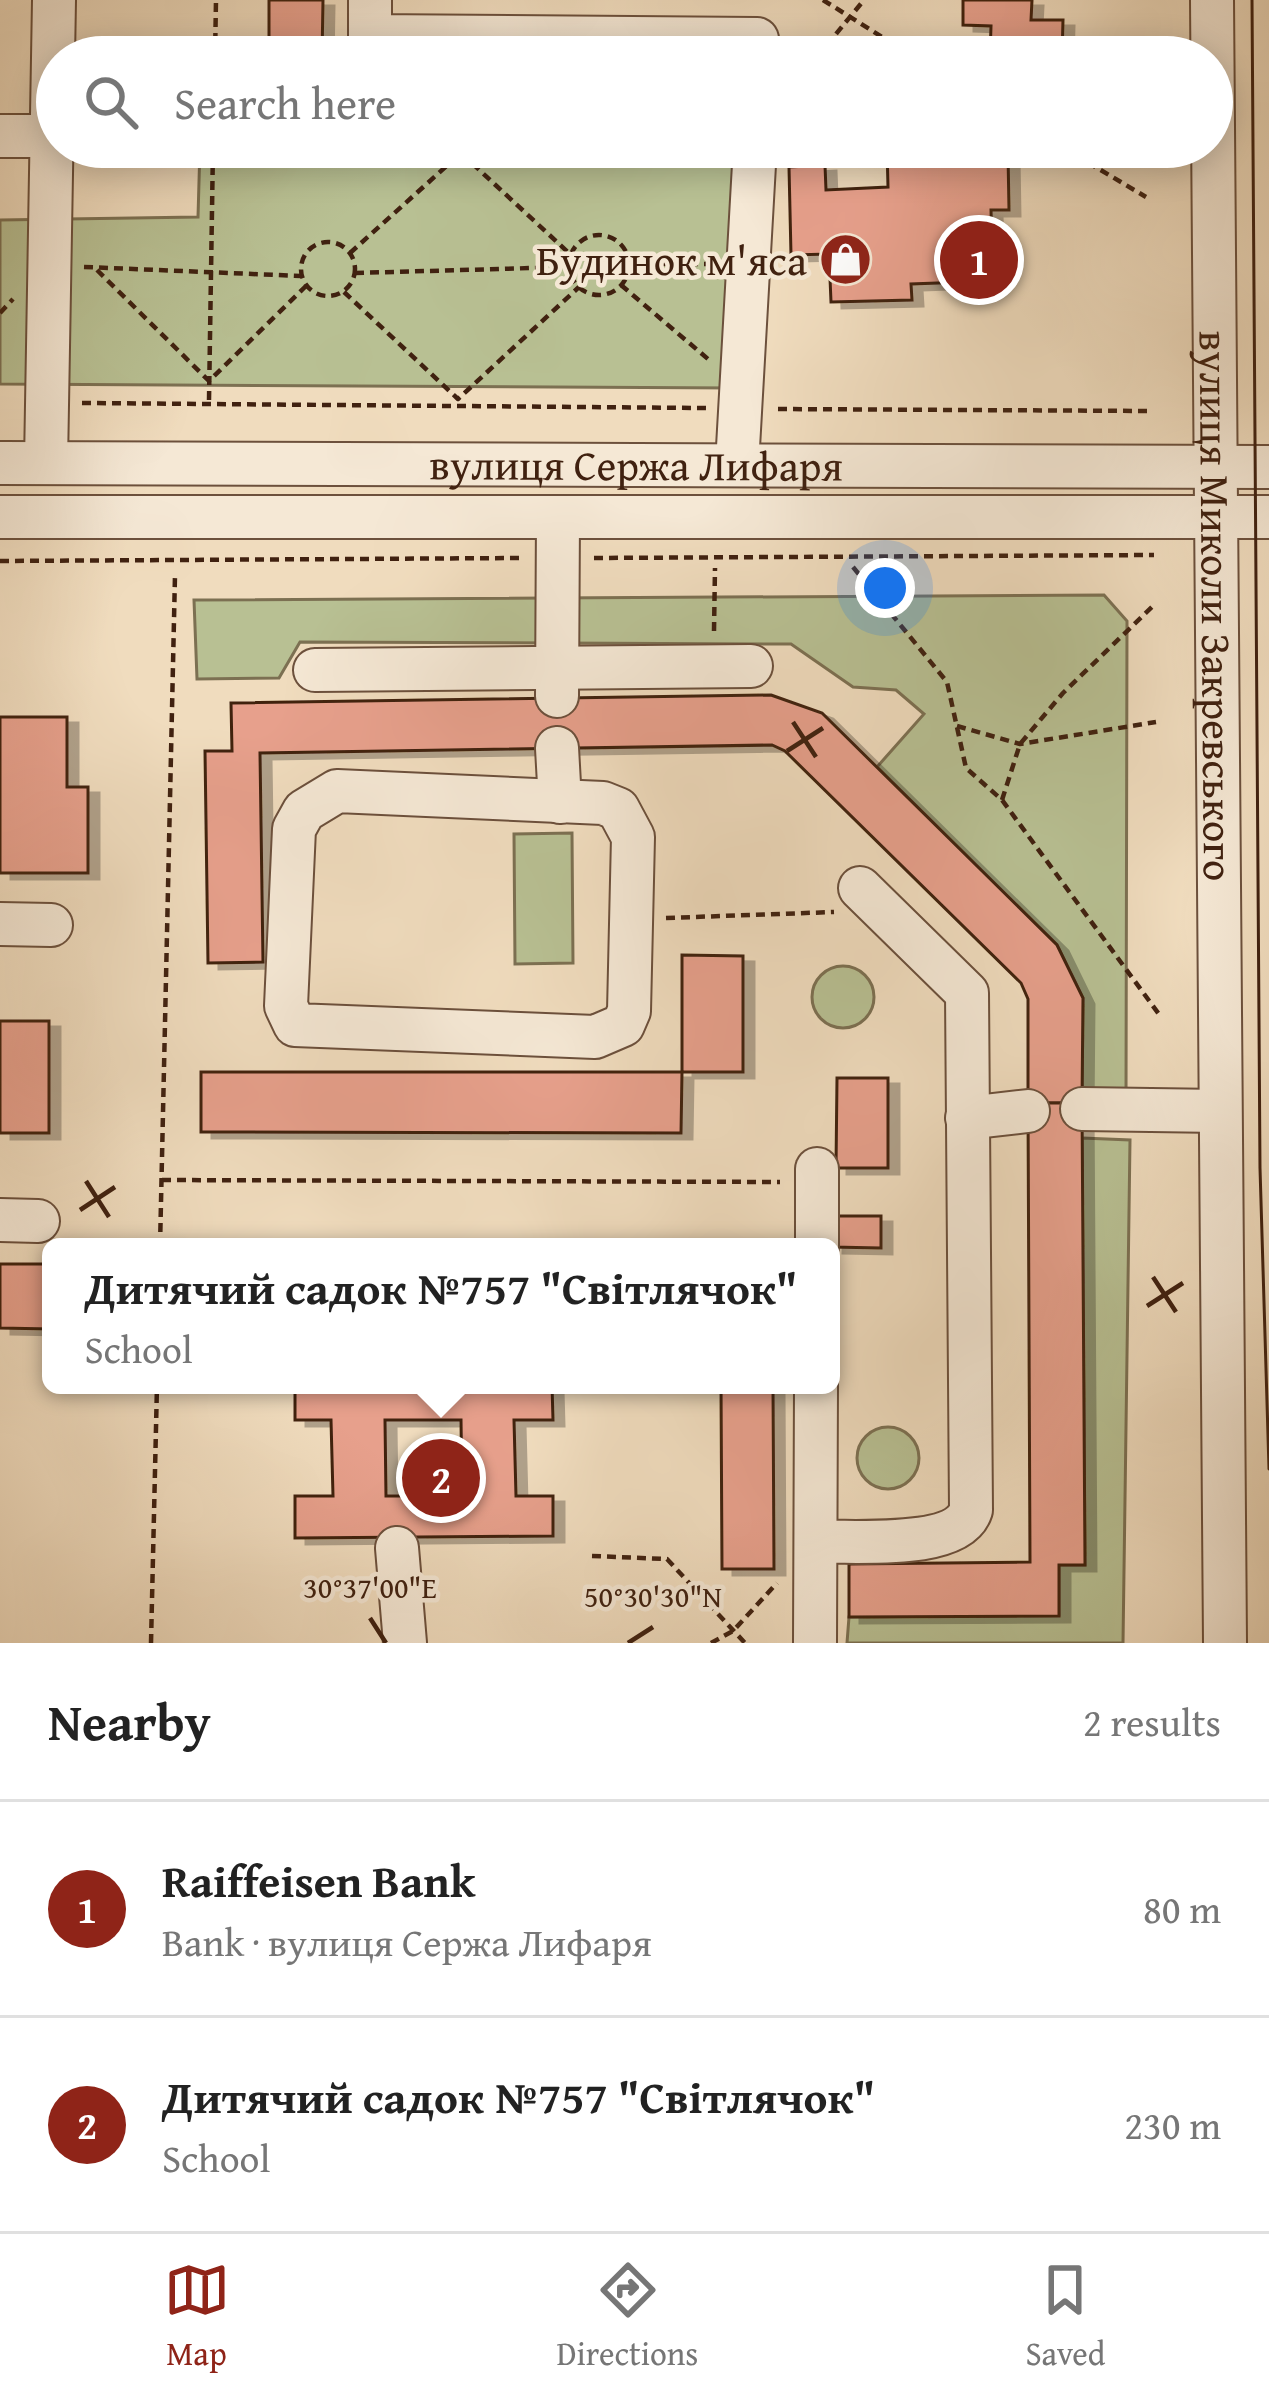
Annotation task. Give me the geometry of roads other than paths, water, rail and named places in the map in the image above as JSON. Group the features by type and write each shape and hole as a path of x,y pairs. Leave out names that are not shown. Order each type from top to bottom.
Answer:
{"street":[{"path":"53,36 54,0"},
{"path":"370,0 370,36"},
{"name":"вулиця Миколи Закревського","path":"1212,0 1212,36"},
{"path":"0,136 36,136"},
{"path":"46,464 51,168"},
{"path":"737,465 749,263 739,168"},
{"name":"вулиця Миколи Закревського","path":"1214,168 1225,1643"},
{"name":"вулиця Сержа Лифаря","path":"0,464 1269,467"},
{"name":"вулиця Сержа Лифаря","path":"0,517 1269,517"},
{"path":"557,685 558,517"},
{"path":"315,670 557,685 732,666"},
{"path":"557,748 560,802"},
{"path":"338,791 560,802 604,802 628,821 633,837 629,1011 612,1034 306,1030 289,1016 294,830 319,799 338,791"},
{"path":"816,1542 944,1537 968,1522 967,993 860,888"},
{"path":"0,924 52,925"},
{"path":"1082,1109 1220,1111"},
{"path":"968,1118 1028,1111"},
{"path":"817,1176 817,1238"},
{"path":"815,1643 816,1394"},
{"path":"398,1548 405,1643"}],"tram line":[{"path":"1252,0 1260,1168 1269,1469"}],"place":[{"name":"Будинок м'яса","path":"846,260"},
{"name":"Raiffeisen Bank","path":"979,260"},
{"name":"Дитячий садок №757 \"Світлячок\"","path":"441,1478"}]}
